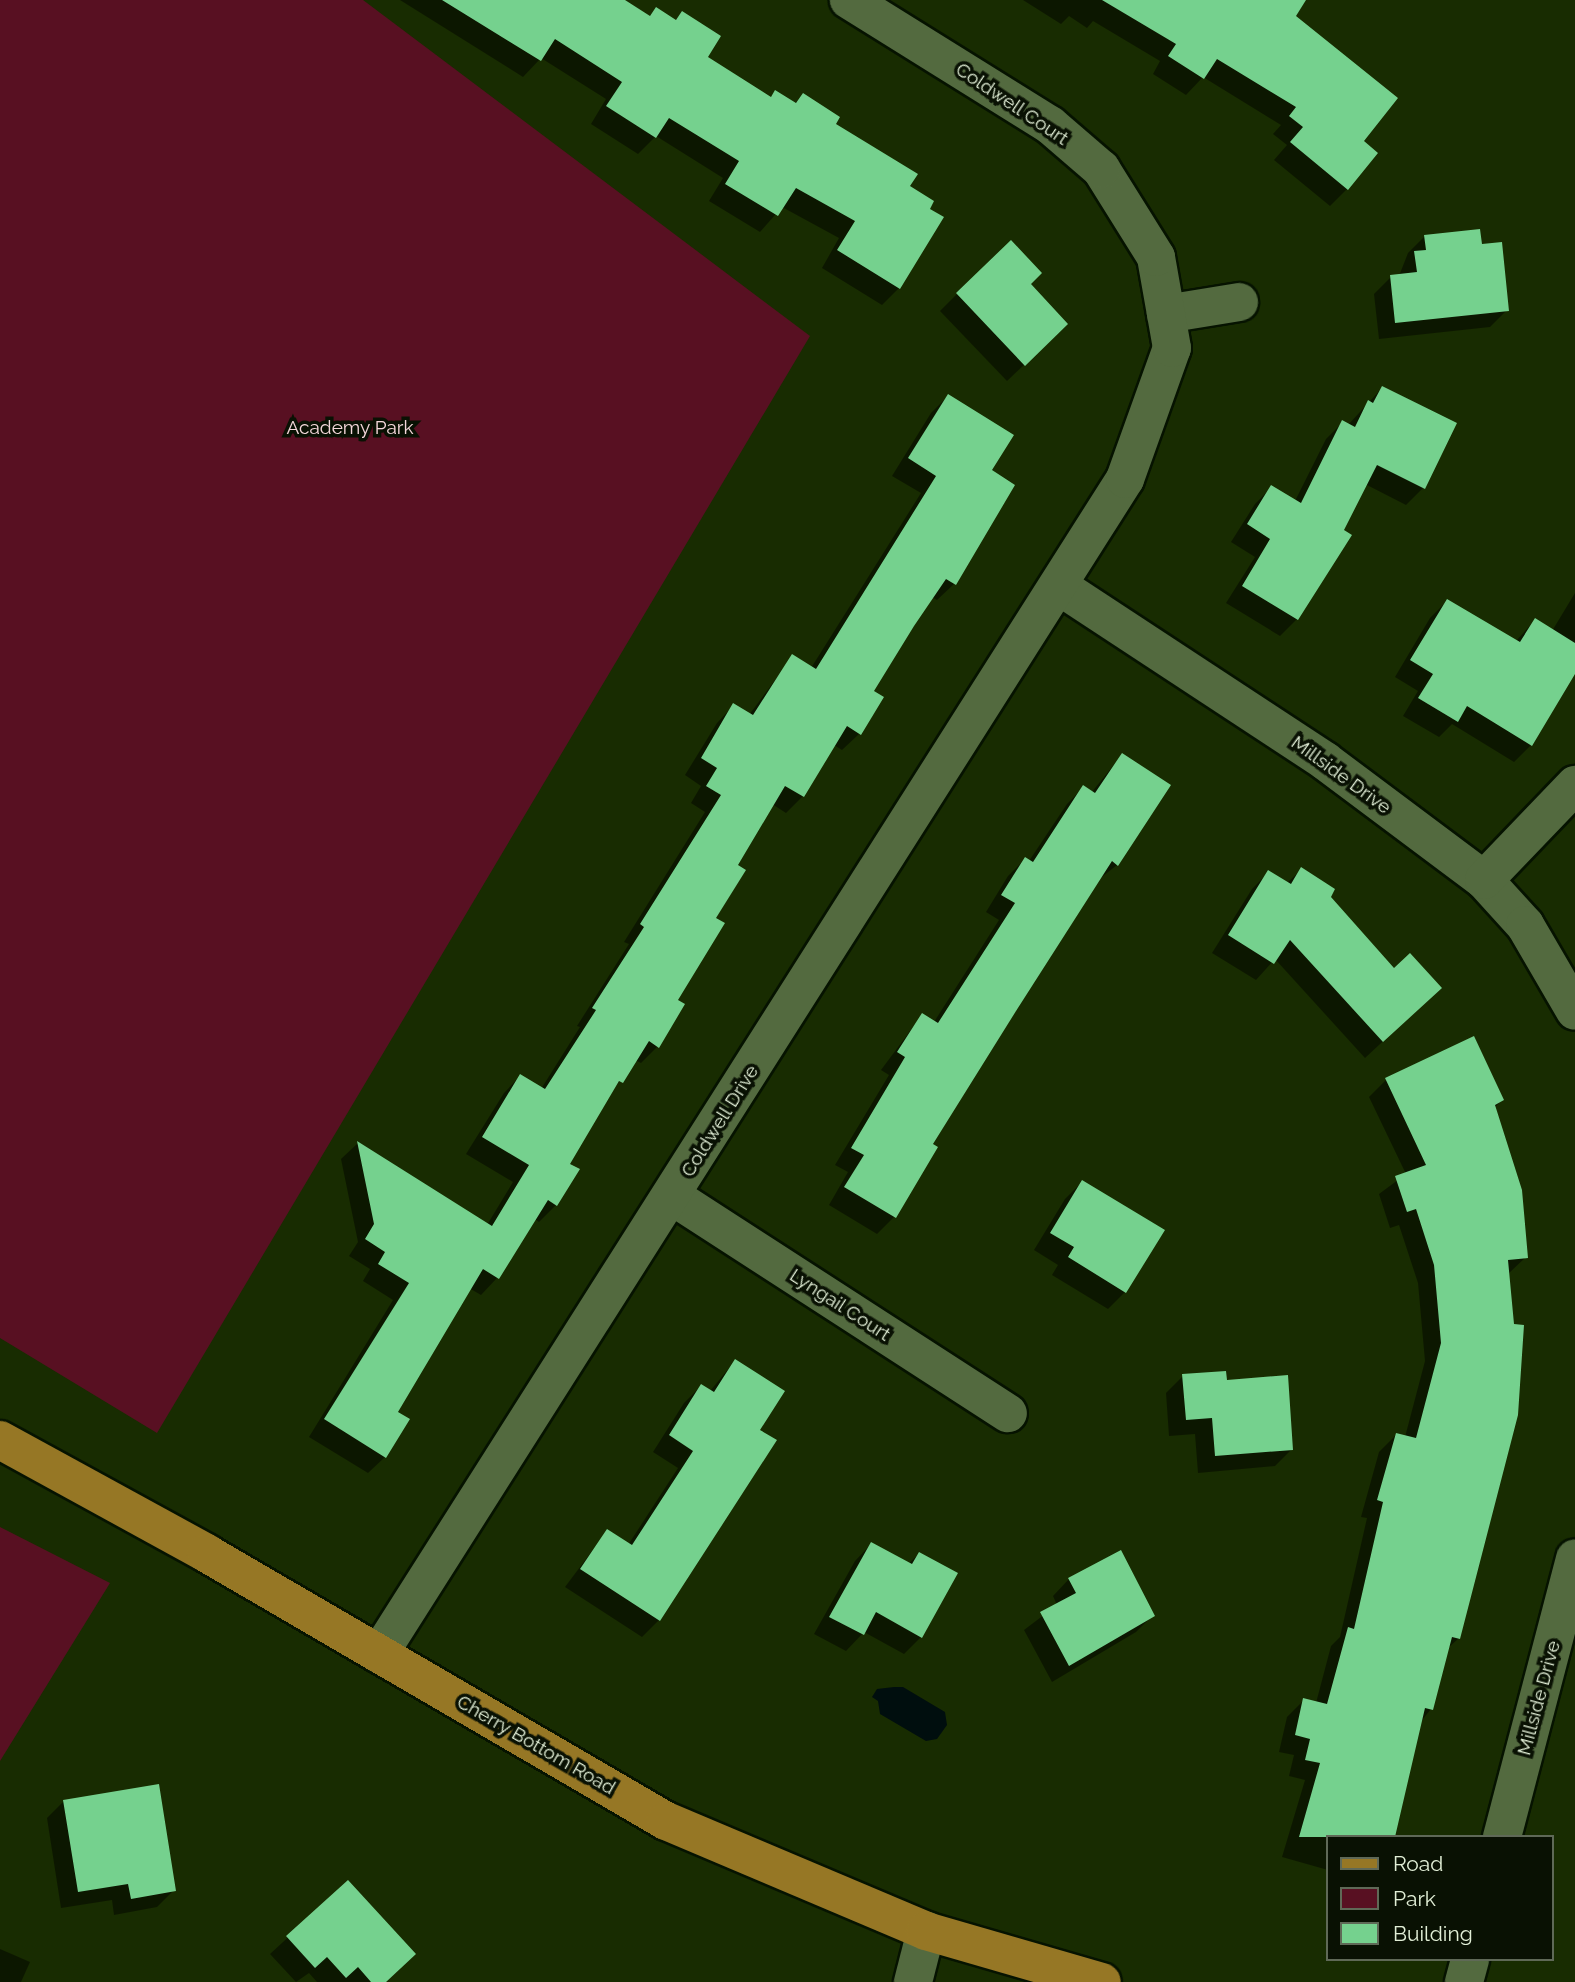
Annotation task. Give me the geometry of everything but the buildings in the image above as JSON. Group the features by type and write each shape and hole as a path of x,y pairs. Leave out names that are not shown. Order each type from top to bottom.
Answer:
{"main road":[{"name":"Cherry Bottom Road","path":"0,1440 379,1654 666,1821 926,1931 1102,1982"}],"street":[{"name":"Coldwell Court","path":"849,0 1050,125 1101,169 1156,257 1172,348 1125,479 1059,586"},
{"path":"1166,314 1239,302"},
{"name":"Millside Drive","path":"1059,586 1325,761 1483,880 1525,925 1575,1012"},
{"name":"Coldwell Drive","path":"379,1654 1059,586"},
{"path":"1483,880 1575,785"},
{"name":"Lyngail Court","path":"673,1196 1008,1413"},
{"name":"Millside Drive","path":"1503,1835 1575,1558"},
{"path":"913,1982 926,1931"},
{"path":"1464,1982 1469,1961"}],"green space":[{"name":"Academy Park","path":"0,0 363,0 810,336 157,1433 0,1338"},
{"path":"0,1527 110,1583 0,1761"}],"shaded area":[{"path":"903,1687 945,1712 947,1725 937,1739 926,1741 880,1714 878,1701 872,1697 877,1689"}]}
